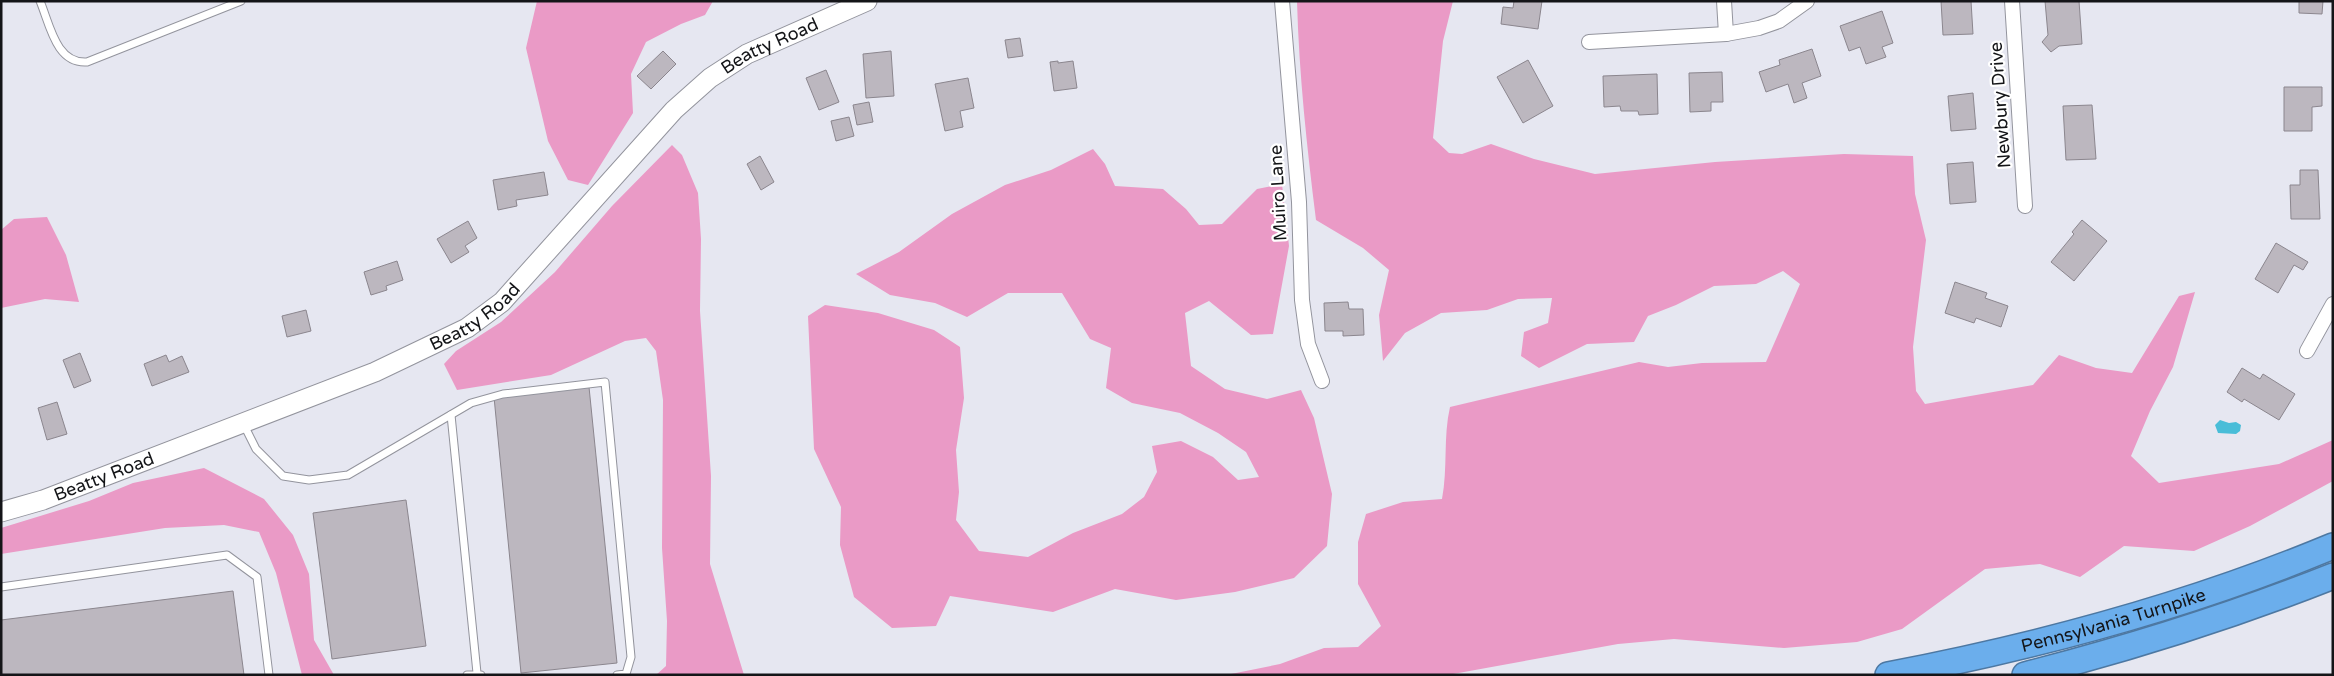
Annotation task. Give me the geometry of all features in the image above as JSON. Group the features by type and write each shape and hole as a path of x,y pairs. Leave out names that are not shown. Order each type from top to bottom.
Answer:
{"highway":[{"name":"Pennsylvania Turnpike","path":"1888,675 2045,642 2138,616 2215,591 2333,546"},
{"name":"Pennsylvania Turnpike","path":"2025,675 2169,635 2333,576"}],"street":[{"name":"Muiro Lane","path":"1282,1 1299,202 1302,300 1308,344 1322,381"},
{"path":"1724,1 1726,34"},
{"path":"1589,42 1726,34 1759,28 1779,21 1808,1"},
{"name":"Newbury Drive","path":"2012,1 2025,206"},
{"name":"Beatty Road","path":"1,512 43,500 375,372 467,328 502,302 674,110 710,78 747,54 857,3"},
{"path":"2307,351 2333,304"}],"lane":[{"path":"40,1 60,50 72,60 79,62 94,59 241,1"},
{"path":"243,423 256,449 283,476 309,480 348,474 471,403 503,394 605,382 631,656 626,674 618,675"},
{"path":"450,415 479,674 467,675"},
{"path":"1,586 227,555 257,577 269,675"}],"shaded area":[{"path":"537,1 713,1 705,15 681,24 646,42 631,74 633,113 588,185 568,180 548,141 526,48"},
{"path":"1297,1 1453,1 1443,41 1433,138 1449,153 1462,154 1491,144 1534,159 1595,174 1715,162 1844,154 1913,156 1915,194 1926,240 1913,347 1916,391 1925,404 2033,385 2059,355 2096,368 2132,373 2179,296 2195,292 2173,367 2150,411 2131,456 2159,483 2279,464 2333,440 2333,481 2250,526 2194,551 2124,546 2080,577 2040,564 1985,569 1902,629 1857,642 1784,648 1674,639 1618,644 1453,674 1226,675 1280,664 1324,648 1358,647 1381,626 1358,584 1358,542 1366,514 1403,502 1442,499 1450,407 1639,362 1668,367 1702,363 1766,362 1800,284 1783,271 1756,284 1714,286 1676,305 1648,316 1634,342 1587,344 1539,368 1521,356 1524,332 1548,323 1552,298 1518,299 1487,310 1441,313 1405,333 1383,361 1379,315 1389,270 1363,248 1316,220 1304,111"},
{"path":"672,145 682,155 698,193 701,239 700,311 711,476 710,564 744,675 656,675 666,666 667,621 662,548 663,400 656,351 646,338 625,341 551,375 457,390 444,364 456,351 501,322 555,272 612,206"},
{"path":"1093,149 1105,164 1115,186 1163,189 1186,209 1199,225 1222,224 1257,189 1282,184 1289,246 1273,334 1251,335 1209,301 1185,313 1191,366 1225,389 1267,399 1301,390 1314,418 1332,494 1327,546 1294,578 1235,592 1176,600 1115,589 1053,612 950,596 936,626 892,628 854,597 840,545 841,507 814,449 808,316 825,305 878,313 934,330 960,347 964,398 956,450 959,492 956,520 979,551 1028,557 1073,533 1122,514 1144,497 1157,472 1152,446 1181,441 1213,457 1238,480 1259,477 1246,452 1218,433 1180,413 1132,403 1106,388 1111,348 1090,339 1062,293 1008,293 967,317 935,303 890,295 856,274 899,252 952,214 1005,185 1051,170"},
{"path":"47,217 66,255 79,302 45,299 1,308 1,230 14,219"},
{"path":"204,468 264,499 293,535 309,574 314,640 334,675 302,675 276,573 259,532 224,525 165,528 1,554 1,528 89,501 133,483"}],"water":[{"path":"2220,420 2229,423 2236,422 2241,425 2240,431 2236,434 2218,433 2215,425"}],"building":[{"path":"1514,1 1542,1 1538,29 1501,24 1503,7 1513,8"},
{"path":"1941,1 1971,1 1973,34 1943,35"},
{"path":"2045,1 2079,1 2082,44 2059,46 2051,52 2042,42 2048,35"},
{"path":"2299,1 2323,1 2322,14 2299,13"},
{"path":"1882,11 1893,43 1882,47 1886,57 1866,64 1860,47 1849,51 1840,26"},
{"path":"1020,38 1023,56 1008,58 1005,40"},
{"path":"1812,49 1821,76 1802,83 1807,98 1794,103 1788,84 1766,92 1759,72 1780,65 1779,60"},
{"path":"663,51 676,64 651,89 637,76"},
{"path":"891,51 894,96 866,98 863,54"},
{"path":"1528,60 1553,106 1523,123 1497,77"},
{"path":"1058,61 1058,63 1073,61 1077,88 1054,91 1050,62"},
{"path":"826,70 839,102 819,110 806,78"},
{"path":"1722,72 1723,102 1711,102 1711,111 1690,112 1689,73"},
{"path":"1657,74 1658,114 1639,115 1638,111 1621,111 1620,106 1604,107 1603,76"},
{"path":"968,78 974,108 960,111 963,127 945,131 935,84"},
{"path":"2284,87 2322,87 2322,106 2312,107 2312,131 2284,131"},
{"path":"1973,93 1976,129 1951,131 1948,96"},
{"path":"869,102 873,122 857,125 853,105"},
{"path":"2092,105 2096,159 2066,160 2063,106"},
{"path":"849,117 854,136 836,141 831,121"},
{"path":"760,156 774,182 761,190 747,164"},
{"path":"1973,162 1976,202 1950,204 1947,164"},
{"path":"2300,170 2318,170 2320,219 2291,219 2290,185 2300,185"},
{"path":"544,172 548,195 516,200 517,206 498,210 493,180"},
{"path":"2082,220 2107,241 2074,281 2051,262 2074,234 2072,232"},
{"path":"468,221 477,238 465,246 469,252 451,263 437,239"},
{"path":"2276,243 2308,262 2303,270 2294,265 2278,293 2255,279"},
{"path":"397,261 403,280 386,286 387,290 371,295 364,272"},
{"path":"1955,282 1987,293 1985,298 2008,306 2001,327 1976,318 1974,323 1945,313"},
{"path":"1348,302 1349,309 1363,309 1364,335 1343,336 1343,331 1325,331 1324,303"},
{"path":"306,310 311,331 287,337 282,316"},
{"path":"80,353 91,381 74,388 63,360"},
{"path":"166,355 169,362 182,356 189,372 152,386 144,364"},
{"path":"2242,368 2260,379 2263,374 2295,394 2279,420 2244,399 2242,402 2227,392"},
{"path":"589,387 617,663 521,673 494,397"},
{"path":"57,402 67,434 47,440 38,408"},
{"path":"406,500 426,646 332,659 313,513"},
{"path":"233,591 244,675 1,675 1,620"}]}
